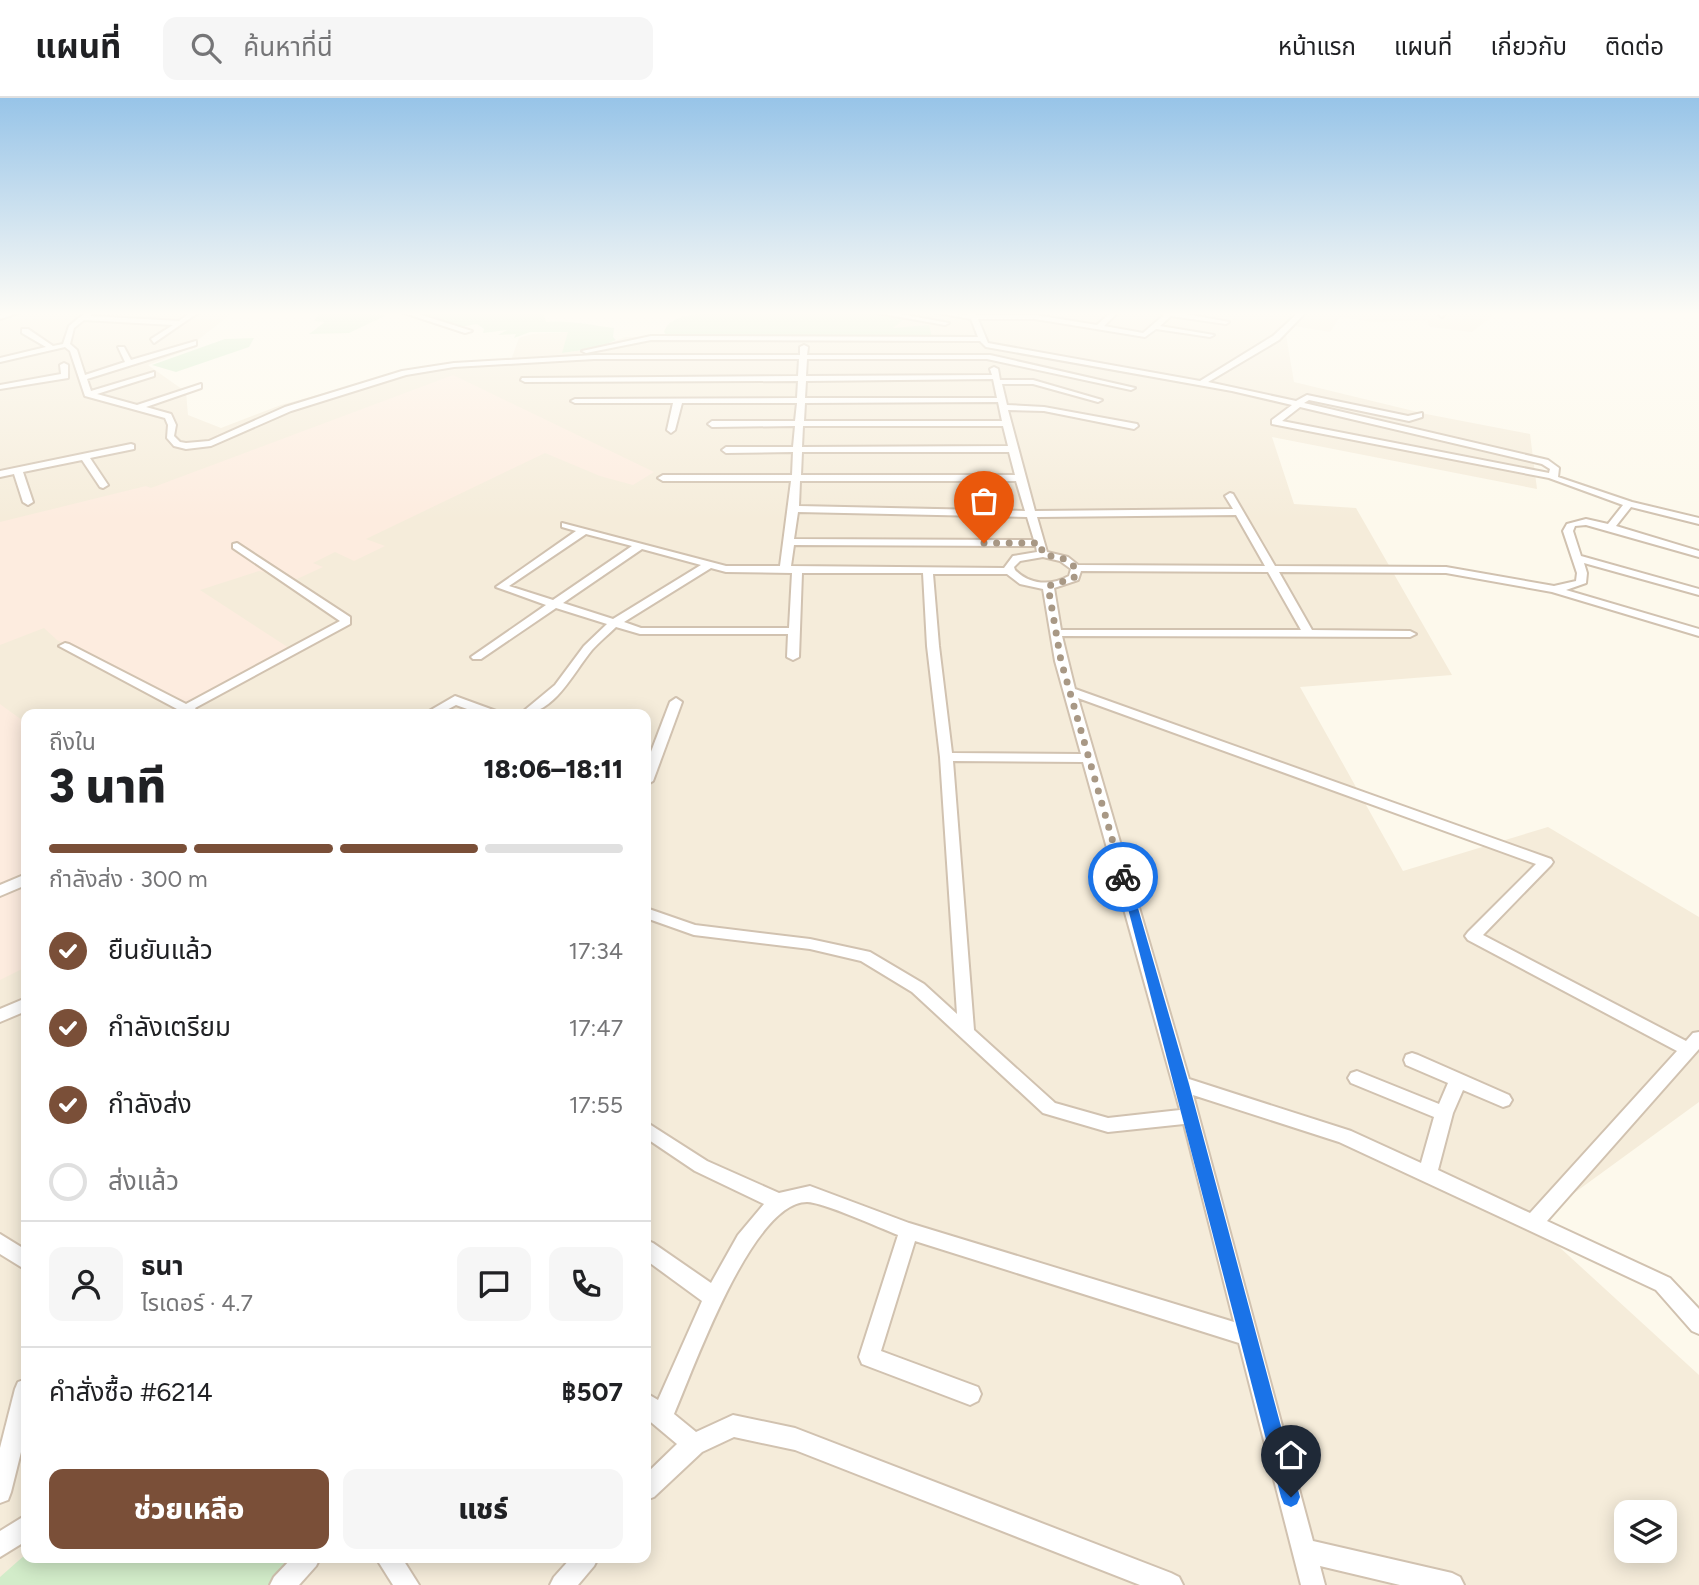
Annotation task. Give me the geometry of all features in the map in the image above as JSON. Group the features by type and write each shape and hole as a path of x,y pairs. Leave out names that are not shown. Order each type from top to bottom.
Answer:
{"street":[{"path":"0,387 33,381"},
{"path":"84,381 89,394"},
{"path":"89,394 127,381"},
{"path":"89,394 168,416 172,425 170,436 177,444 186,446 211,443 288,408 377,381"},
{"path":"793,657 788,542 794,509 802,381"},
{"path":"997,381 1020,478 1041,549"},
{"path":"1022,381 1098,400"},
{"path":"1101,381 1131,388"},
{"path":"1193,381 1545,462 1555,468 1551,476"},
{"path":"138,407 198,386"},
{"path":"1419,415 1409,419 1310,397 1295,404 1275,422 1551,476 1629,504 1699,521"},
{"path":"575,401 1003,403 1134,426"},
{"path":"671,430 678,401"},
{"path":"712,424 1008,423"},
{"path":"0,474 131,447"},
{"path":"726,450 1014,449"},
{"path":"85,457 103,485"},
{"path":"18,471 28,502"},
{"path":"663,478 1020,478"},
{"path":"1230,496 1308,633"},
{"path":"1610,527 1629,504"},
{"path":"794,509 1031,514 1240,512"},
{"path":"1554,589 1581,583 1582,573 1568,531 1572,524 1610,527 1699,554"},
{"path":"565,525 707,566 726,569 1010,571 1028,583 1048,586 1068,582 1074,578 1076,568"},
{"path":"583,531 501,586 613,624 654,633 792,631"},
{"path":"788,542 1041,549 1064,559 1076,568 1446,570 1554,589 1699,634"},
{"path":"191,709 346,622 346,619 237,546"},
{"path":"477,657 638,547"},
{"path":"1010,571 1011,562 1041,549"},
{"path":"1577,558 1699,593"},
{"path":"532,709 559,688 588,648 613,624 707,566"},
{"path":"928,571 933,646 946,757 966,1031"},
{"path":"1048,586 1070,691 1191,1116 1313,1585"},
{"path":"1056,633 1410,634"},
{"path":"65,646 180,709"},
{"path":"1070,691 1546,862 1473,936 1694,1044 1533,1223"},
{"path":"439,709 455,700 479,709"},
{"path":"651,768 676,702"},
{"path":"946,757 1089,758"},
{"path":"0,891 21,881"},
{"path":"651,915 694,930 810,944 865,956 918,988 966,1031 980,1048 1049,1108 1108,1125 1191,1116"},
{"path":"0,1016 21,1006"},
{"path":"1412,1060 1503,1100"},
{"path":"1357,1078 1444,1114"},
{"path":"1427,1175 1444,1114 1458,1081"},
{"path":"1182,1084 1345,1136 1533,1223 1663,1284 1699,1324"},
{"path":"651,1132 702,1166 779,1202"},
{"path":"694,1444 654,1409 681,1366 715,1298 762,1218 779,1202 794,1195 810,1194 909,1231 1249,1336"},
{"path":"909,1231 869,1357 971,1394"},
{"path":"0,1243 21,1258"},
{"path":"651,1253 715,1298"},
{"path":"0,1492 21,1409"},
{"path":"651,1484 694,1444 733,1426 795,1439 1156,1582"},
{"path":"0,1545 21,1530"},
{"path":"1305,1551 1452,1585"},
{"path":"282,1585 303,1563"},
{"path":"392,1563 407,1585"},
{"path":"562,1585 582,1563"}],"shaded area":[{"path":"0,381 171,381 186,392 188,415 221,428 281,405 366,381 1294,381 1426,414 1530,434 1537,489 1272,437 1294,504 1356,508 1452,675 1300,687 1403,871 1548,827 1699,917 1699,1102 1533,1223 1699,1375 1699,1585 0,1585"},
{"path":"436,381 466,381 654,472 633,485 600,476 545,453 366,539 385,546 354,561 335,552 313,563 323,567 297,579 259,571 200,590 289,648 184,704 57,640 44,628 0,645 0,522 146,486 151,488"},
{"path":"0,704 21,719 21,970 0,980"}],"green space":[{"path":"21,1558 21,1563 315,1563 295,1585 0,1585 0,1577"}],"way so far":[{"path":"984,543 1040,543 1043,554 1064,559 1076,568 1077,573 1068,582 1048,586 1061,661 1123,877"}],"route":[{"path":"1123,877 1182,1084 1291,1497"}]}
